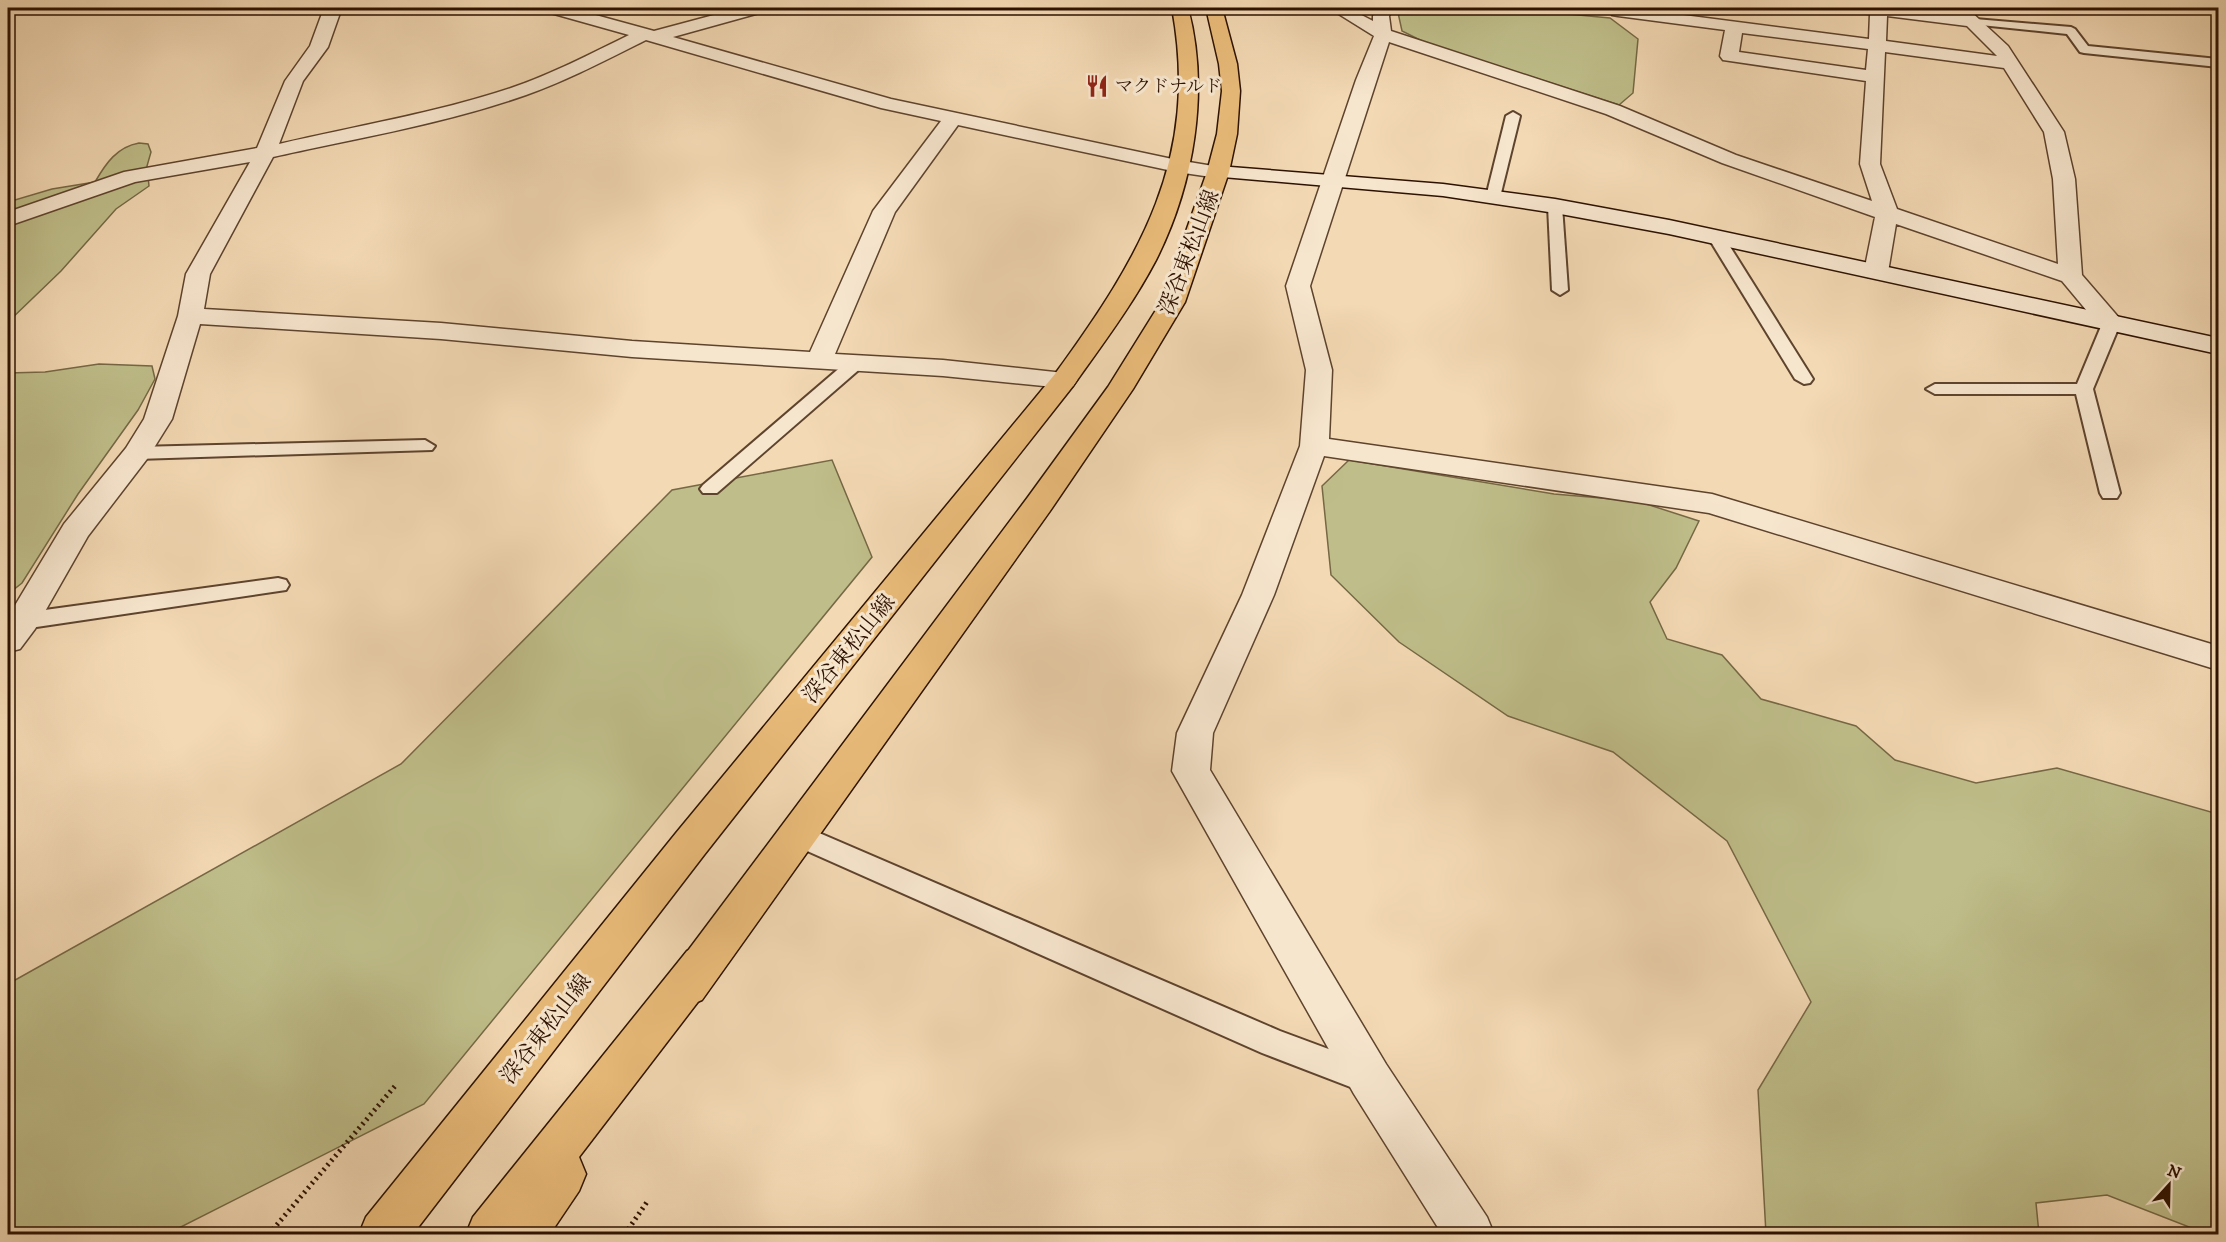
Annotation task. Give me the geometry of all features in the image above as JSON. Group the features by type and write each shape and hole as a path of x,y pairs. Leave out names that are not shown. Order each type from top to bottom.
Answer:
{"main road":[{"name":"深谷東松山線","path":"383,1234 690,844 1064,380 1117,304 1152,242 1177,166 1190,99 1186,30 1180,8"},
{"name":"深谷東松山線","path":"522,1234 702,964 1120,389 1173,302 1218,172 1227,134 1230,91 1227,64 1214,8"},
{"path":"490,1234 702,964"}],"street":[{"path":"15,631 75,531 137,453 158,419 190,316 198,274 265,153 294,81 319,47 332,8"},
{"path":"554,8 952,120 1177,166 1218,172 1493,197 1555,206 1716,237 2218,346"},
{"path":"8,219 131,177 265,153 441,113 517,92 557,77 649,36 757,8"},
{"path":"1337,8 1383,34 1613,110 1729,159 2070,276 2111,324"},
{"path":"1386,8 1381,16 1383,34 1365,80 1298,286 1318,370 1314,446 1258,595 1195,733 1191,771 1370,1079 1470,1234"},
{"path":"1618,8 1618,11 2010,63"},
{"path":"1958,8 2002,50 2054,132 2064,179 2070,276"},
{"path":"1876,272 1887,213 1870,164 1877,46 1869,9 1975,22"},
{"path":"1734,27 1729,56 1875,77"},
{"path":"819,361 884,211 952,120"},
{"path":"190,316 441,331 632,349 943,368 1064,380"},
{"path":"1314,446 1712,504 2218,658"}],"lane":[{"path":"1975,22 2071,31 2084,49 2218,63"},
{"path":"1493,197 1513,116"},
{"path":"1555,206 1560,290"},
{"path":"1716,237 1804,379"},
{"path":"2110,493 2084,389 2111,324"},
{"path":"710,489 856,363"},
{"path":"1935,389 2084,389"},
{"path":"137,453 424,446"},
{"path":"15,631 278,585"},
{"path":"796,834 1273,1043 1370,1079"}],"path":[{"path":"268,1234 395,1086"},
{"path":"626,1234 647,1202"}],"shaded area":[{"path":"1397,8 1548,8 1557,13 1610,18 1638,39 1633,93 1619,105 1424,42 1402,31"},
{"path":"139,143 148,144 151,152 147,166 149,186 116,209 61,271 8,322 8,202 52,189 95,182 103,168 118,152"},
{"path":"99,364 152,366 155,379 138,410 78,494 22,583 8,594 8,373 45,372"},
{"path":"832,460 872,557 424,1104 167,1234 8,1234 8,984 401,764 672,490"},
{"path":"1349,460 1554,494 1637,501 1699,521 1676,568 1650,602 1667,639 1722,655 1761,699 1856,726 1895,760 1976,783 2057,768 2218,814 2218,1234 2207,1234 2107,1195 2036,1203 2039,1234 1766,1234 1758,1090 1811,1002 1727,841 1613,752 1508,716 1399,642 1331,575 1322,486"}],"place":[{"name":"マクドナルド","path":"1097,86"}]}
